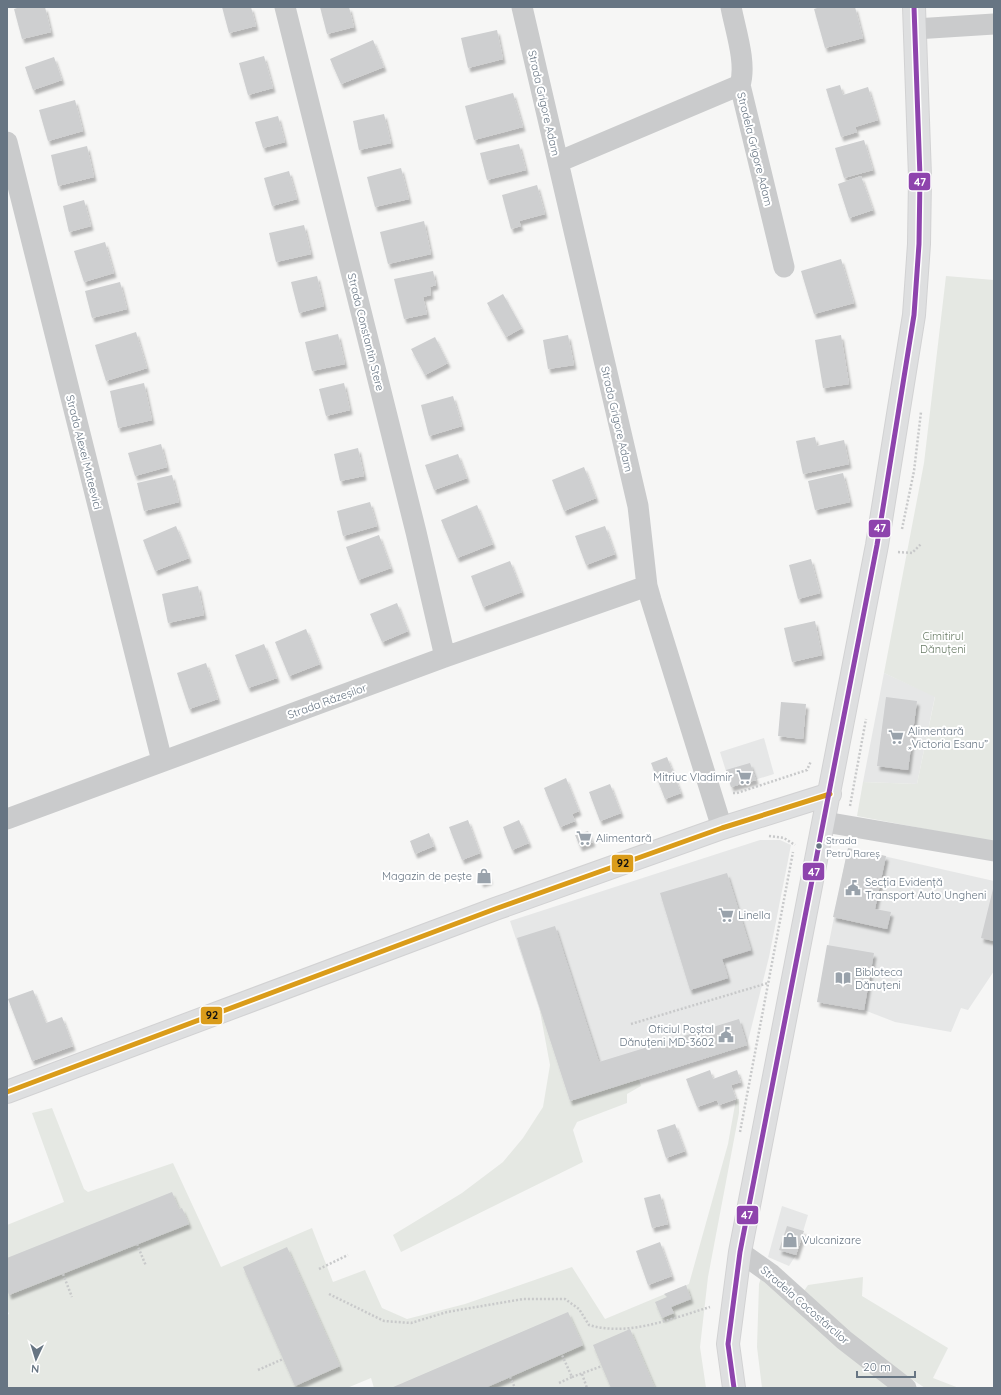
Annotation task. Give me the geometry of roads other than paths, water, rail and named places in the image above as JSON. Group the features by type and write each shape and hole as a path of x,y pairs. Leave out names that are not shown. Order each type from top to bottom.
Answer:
{"main road":[{"path":"734,1388 728,1344 740,1252 788,1001 825,822 877,545 914,315 919,244 920,177 914,7"},
{"path":"7,1092 495,909 722,828 830,794"}],"street":[{"name":"Strada Constantin Stere","path":"285,7 416,532 445,657"},
{"name":"Strada Grigore Adam","path":"522,7 638,506 647,586 658,626 722,828"},
{"name":"Stradela Grigore Adam","path":"731,7 741,64 742,77 740,85 784,267"},
{"path":"915,28 994,24"},
{"path":"558,162 740,85"},
{"name":"Strada Alexei Mateevici","path":"7,142 162,761"},
{"name":"Strada Răzeşilor","path":"7,819 445,657 647,586"},
{"path":"825,822 994,851"},
{"name":"Stradela Cocostârcilor","path":"740,1252 771,1274 844,1340 906,1388"}],"place":[{"name":"Alimentară „Victoria Esanu”","path":"896,737"},
{"name":"Mitriuc Vladimir","path":"744,777"},
{"name":"Alimentară","path":"584,838"},
{"name":"Strada Petru Rareș","path":"819,846"},
{"name":"Magazin de pește","path":"484,876"},
{"name":"Secția Evidență Transport Auto Ungheni","path":"853,888"},
{"name":"Linella","path":"726,915"},
{"name":"Bibloteca Dănuțeni","path":"843,978"},
{"name":"Oficiul Poștal Dănuțeni MD-3602","path":"726,1035"},
{"name":"Vulcanizare","path":"790,1240"}],"park label":[{"name":"Cimitirul Dănuțeni","path":"943,642"}]}
